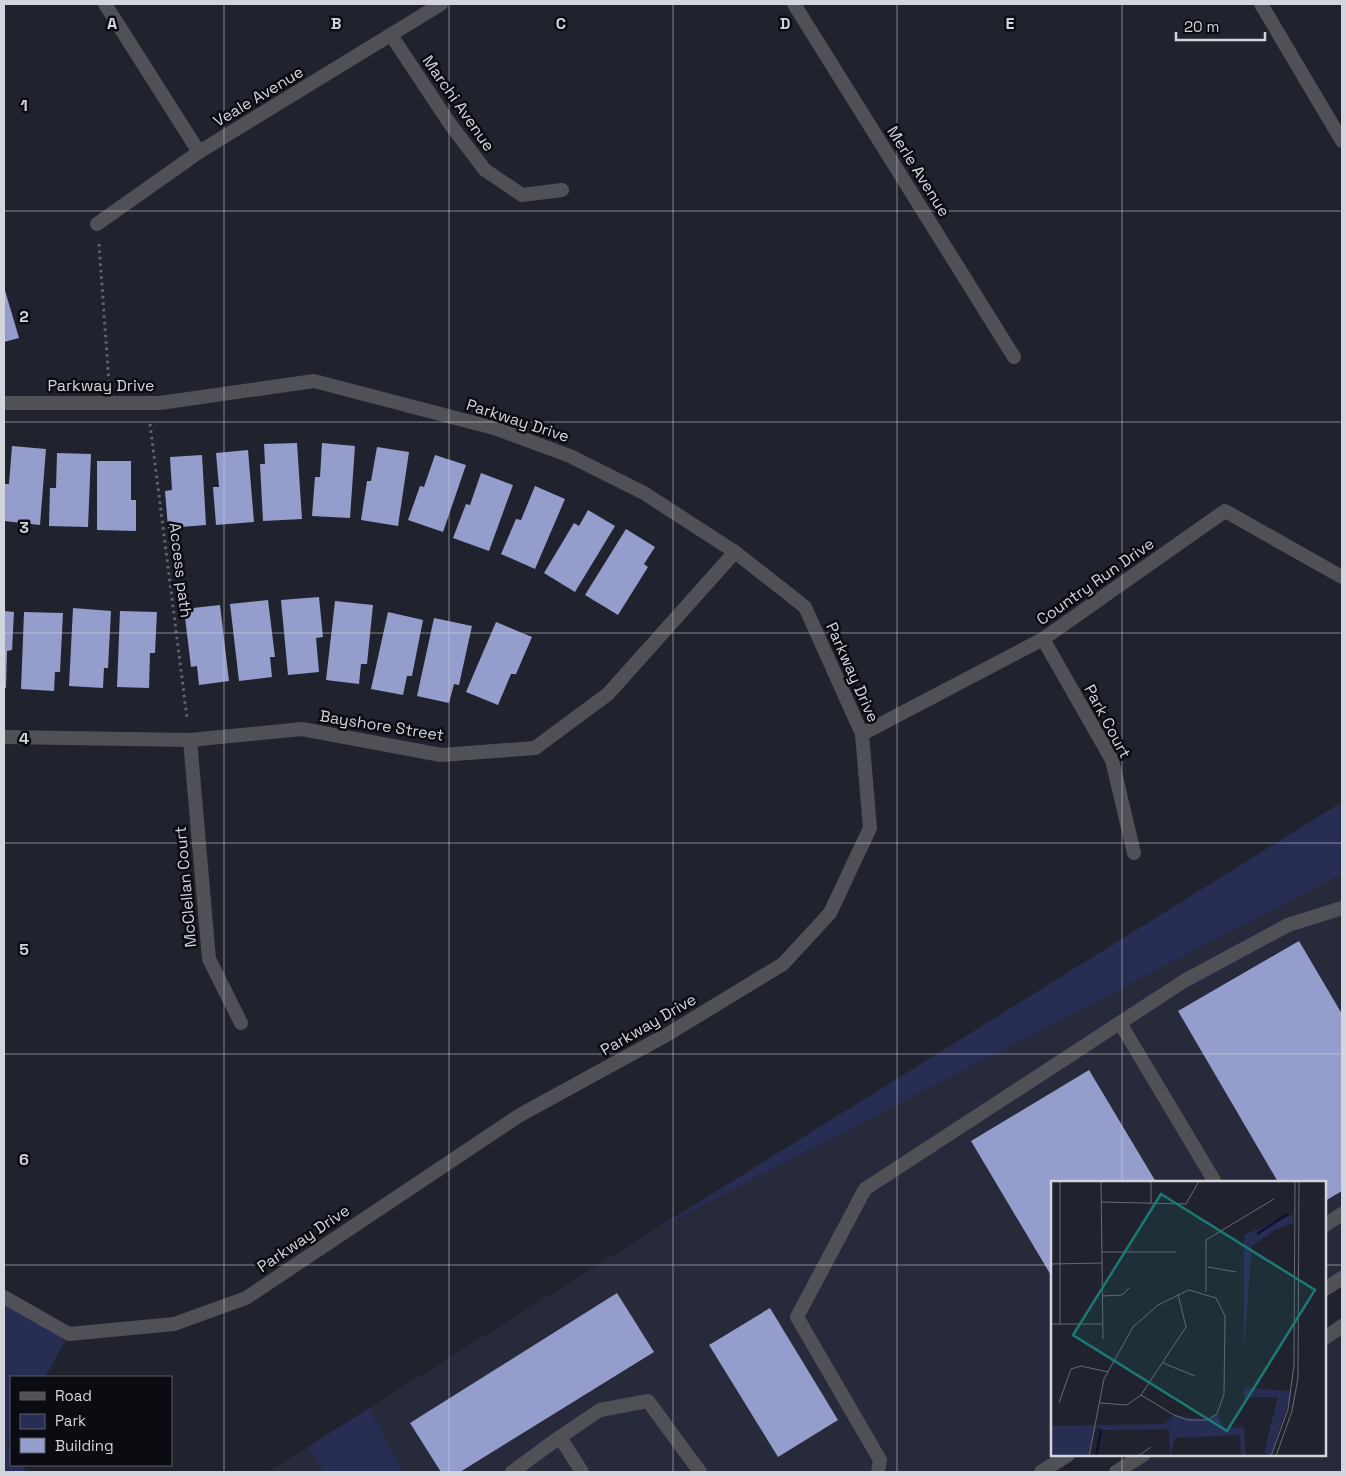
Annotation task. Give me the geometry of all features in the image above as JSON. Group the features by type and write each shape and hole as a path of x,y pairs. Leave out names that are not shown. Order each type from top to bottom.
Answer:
{"street":[{"path":"105,4 199,152"},
{"name":"Veale Avenue","path":"97,224 199,152 441,4"},
{"name":"Merle Avenue","path":"794,4 1014,357"},
{"path":"1261,4 1342,141"},
{"name":"Marchi Avenue","path":"391,35 450,124 485,170 522,195 562,190"},
{"name":"Parkway Drive","path":"4,403 160,403 314,381 494,428 570,456 644,493 734,552 805,607 862,734 870,828 830,913 783,964 668,1034 520,1115 246,1298 174,1324 69,1334 4,1297"},
{"name":"Country Run Drive","path":"862,734 1043,639 1225,511 1342,577"},
{"name":"Bayshore Street","path":"4,737 190,740 302,730 441,755 535,748 608,694 734,552"},
{"name":"Park Court","path":"1043,639 1112,760 1134,853"},
{"name":"McClellan Court","path":"190,740 209,959 241,1022"},
{"path":"878,1472 880,1460 797,1317 865,1189 1184,981 1288,925 1342,908"},
{"path":"1120,1023 1214,1181"},
{"path":"1326,1224 1342,1214"},
{"path":"1326,1288 1342,1278"},
{"path":"1326,1337 1342,1326"},
{"path":"512,1472 600,1410 648,1401 700,1472"},
{"path":"560,1437 582,1472"},
{"path":"1041,1472 1066,1456"},
{"path":"1116,1472 1141,1456"}],"path":[{"path":"97,224 110,403"},
{"name":"Access path","path":"147,403 190,740"}],"shaded area":[{"path":"1342,874 1342,1278 1326,1288 1326,1181 1051,1181 1051,1456 1066,1456 1041,1472 403,1472 369,1408 646,1235"},
{"path":"1342,1326 1342,1472 1116,1472 1141,1456 1326,1456 1326,1337"},
{"path":"308,1447 324,1472 267,1472"}],"green space":[{"path":"1342,802 1342,874 646,1235"},
{"path":"4,1297 69,1334 46,1376 10,1376 10,1438 7,1443 10,1447 10,1466 23,1466 27,1472 4,1472"},
{"path":"369,1408 403,1472 324,1472 308,1447"}],"building":[{"path":"4,287 19,338 4,342"},
{"path":"297,443 302,519 263,521 260,464 265,464 264,444"},
{"path":"322,443 355,446 350,518 312,516 315,477 320,477"},
{"path":"12,446 46,449 40,525 4,521 5,484 9,484"},
{"path":"377,447 409,452 398,526 361,520 367,481 371,481"},
{"path":"248,450 254,522 216,525 213,487 219,487 216,453"},
{"path":"57,453 91,454 88,527 49,526 50,488 56,488"},
{"path":"202,455 206,525 168,528 165,491 172,490 170,457"},
{"path":"435,455 466,465 443,532 408,520 420,486 424,487"},
{"path":"97,461 131,461 131,500 136,500 136,531 97,530"},
{"path":"481,473 513,485 489,551 453,538 466,504 470,505"},
{"path":"535,486 565,499 535,569 501,554 516,519 521,520"},
{"path":"588,510 615,526 575,592 544,573 574,523 579,526"},
{"path":"626,529 655,547 644,564 648,567 618,615 585,595"},
{"path":"319,597 323,637 316,638 319,672 288,675 281,600"},
{"path":"268,600 275,657 270,657 272,677 239,681 230,604"},
{"path":"335,601 373,605 367,664 361,664 359,684 326,680"},
{"path":"220,605 229,681 199,685 197,666 191,667 184,609"},
{"path":"73,608 111,611 108,668 104,668 103,688 69,686"},
{"path":"4,611 14,612 12,650 7,651 6,688 4,688"},
{"path":"120,611 157,612 155,653 150,653 149,688 117,687"},
{"path":"24,612 63,613 60,672 55,672 54,691 21,689"},
{"path":"388,612 423,620 412,676 407,676 403,695 371,689"},
{"path":"434,618 472,626 459,685 454,684 449,703 417,696"},
{"path":"496,622 532,637 516,674 511,674 498,705 466,692"},
{"path":"1299,941 1342,1014 1342,1191 1326,1200 1326,1181 1277,1181 1178,1011"},
{"path":"1089,1070 1155,1181 1051,1181 1051,1275 971,1141"},
{"path":"617,1293 654,1352 460,1472 441,1472 410,1423"},
{"path":"770,1308 838,1420 778,1457 709,1345"}]}
